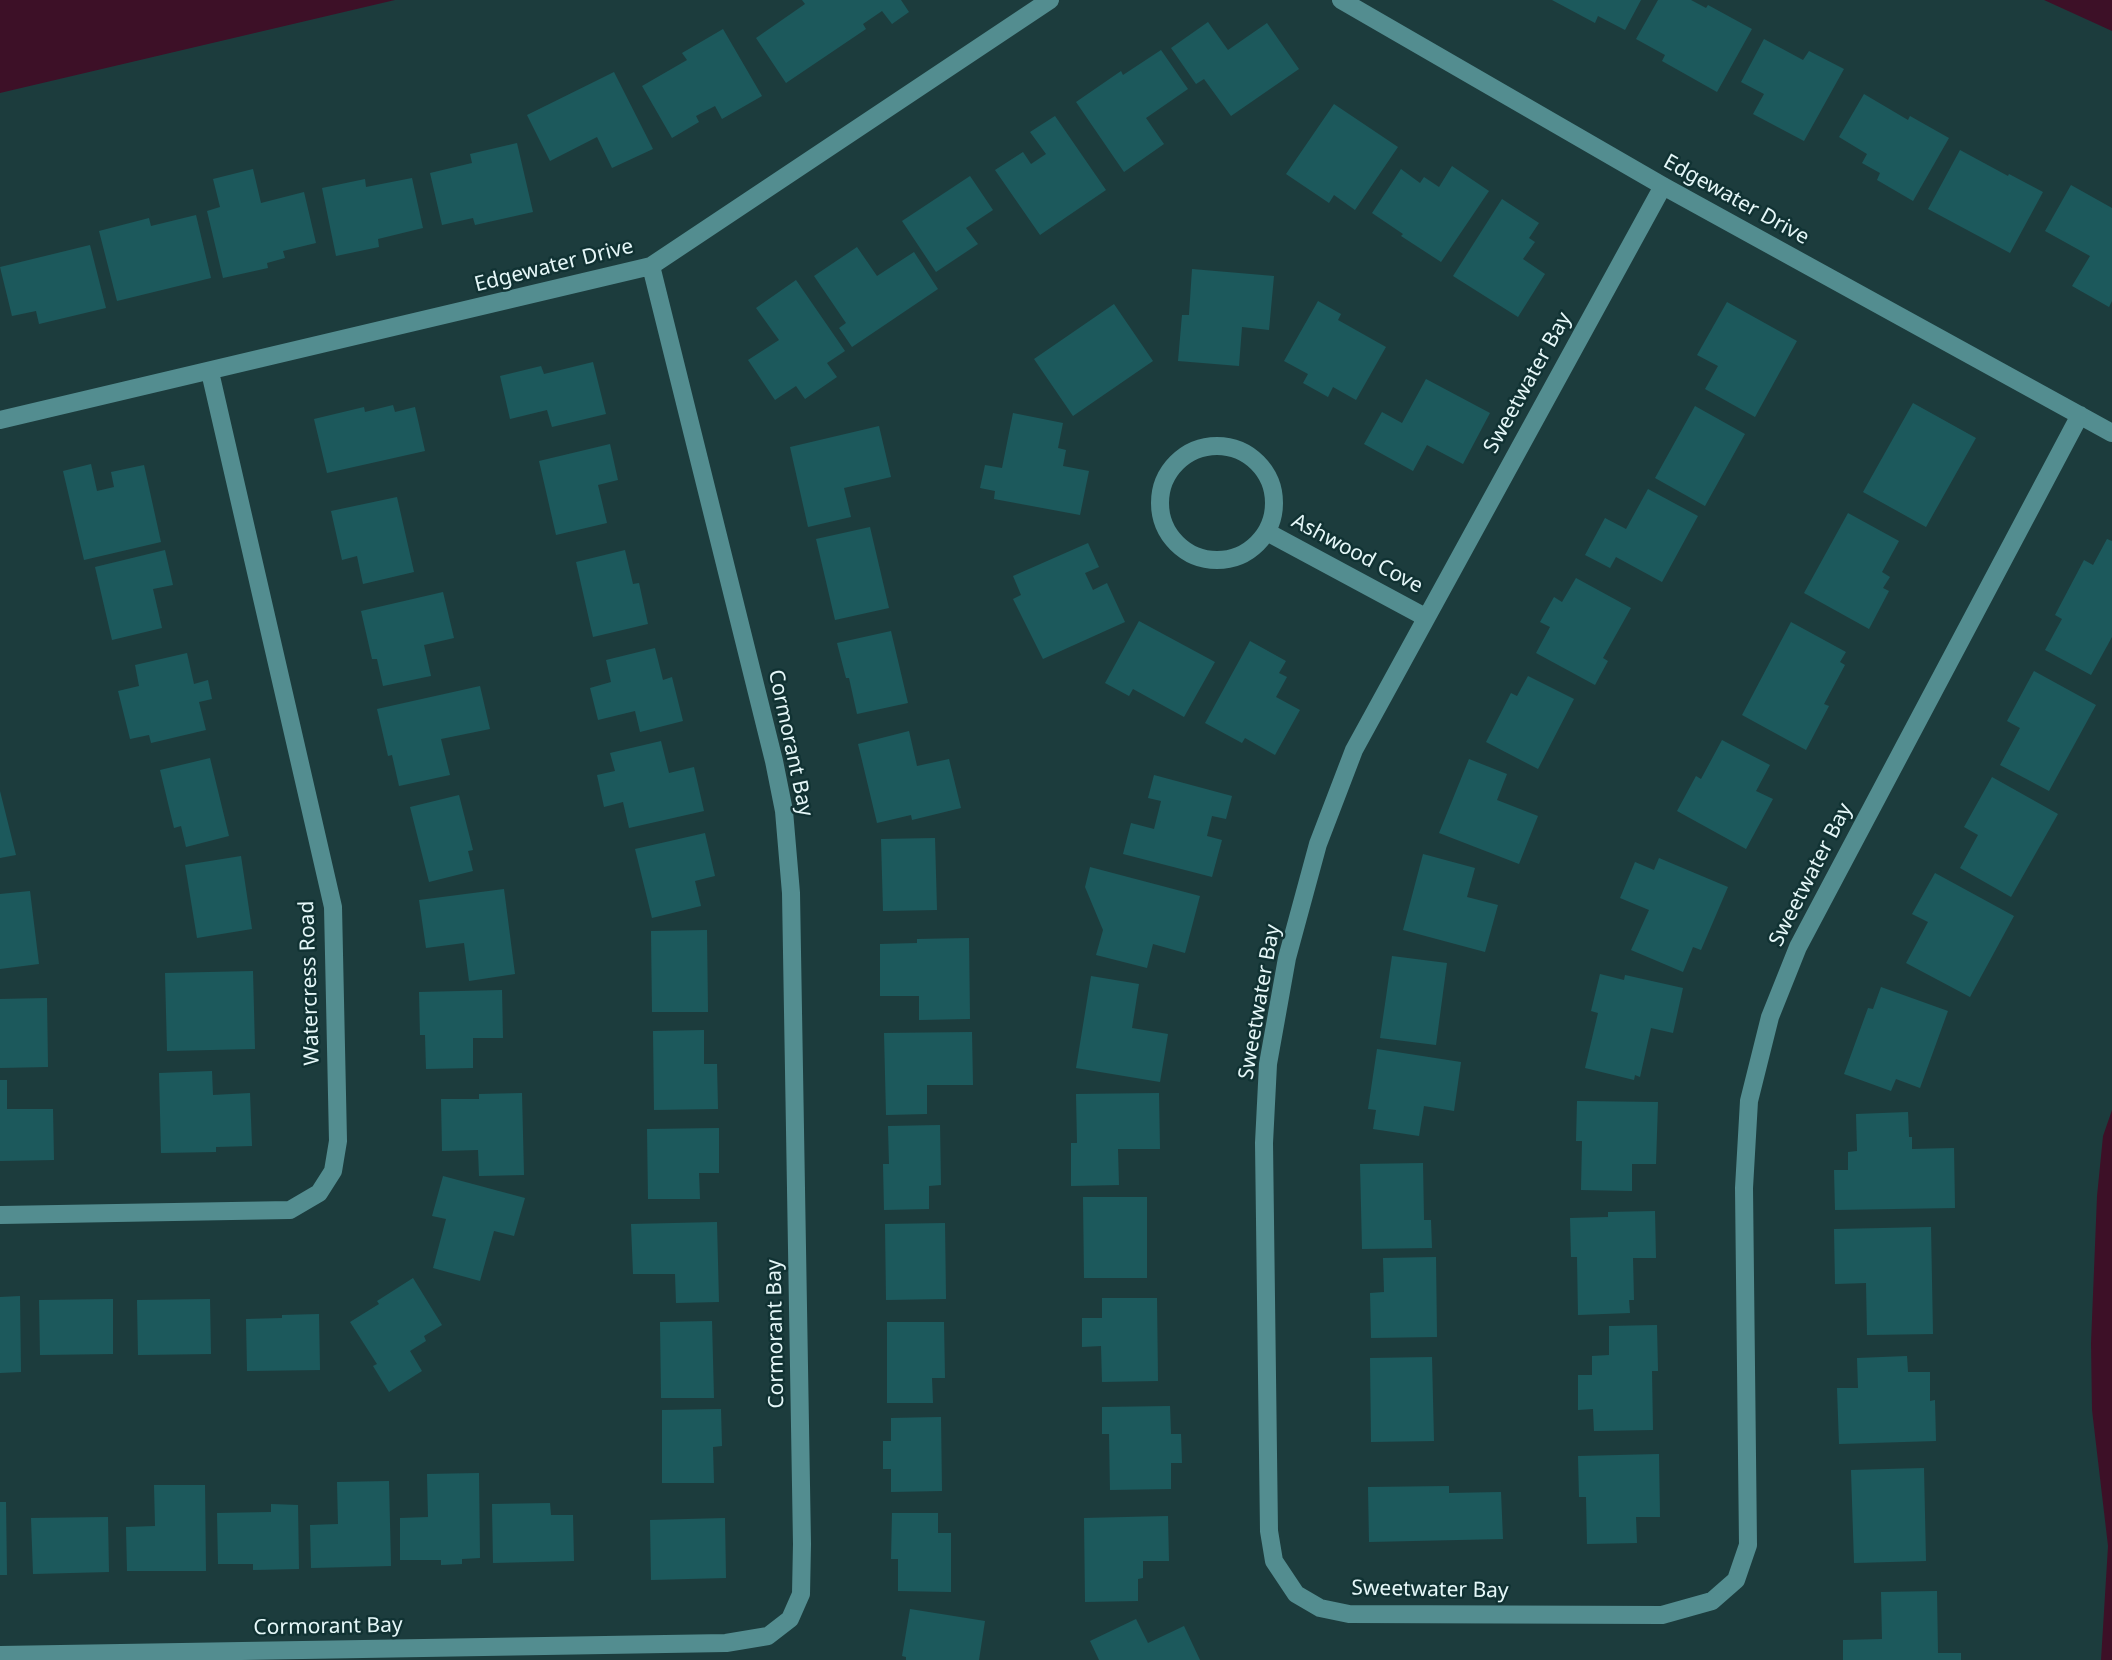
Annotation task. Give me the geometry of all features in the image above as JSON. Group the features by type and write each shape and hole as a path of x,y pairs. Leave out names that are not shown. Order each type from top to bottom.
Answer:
{"street":[{"name":"Edgewater Drive","path":"0,421 651,266 1050,0"},
{"name":"Edgewater Drive","path":"1341,0 1663,186 2112,433"},
{"name":"Sweetwater Bay","path":"1663,186 1354,750 1318,844 1287,958 1268,1064 1264,1143 1269,1531 1274,1561 1296,1594 1320,1608 1349,1614 1662,1615 1712,1601 1737,1580 1748,1545 1744,1188 1749,1101 1770,1017 1798,947 2080,415"},
{"name":"Cormorant Bay","path":"0,1655 726,1643 768,1636 790,1619 801,1594 802,1544 791,893 784,811 774,761 651,266"},
{"name":"Watercress Road","path":"0,1215 290,1210 319,1193 333,1171 338,1141 333,907 210,372"},
{"name":"Ashwood Cove","path":"1223,445 1242,450 1257,461 1269,476 1275,495 1274,513 1268,532 1255,546 1239,556 1220,560 1201,558 1184,550 1171,537 1162,520 1159,501 1162,483 1172,466 1186,454 1204,446 1223,445"},
{"name":"Ashwood Cove","path":"1268,532 1425,617"}],"shaded area":[{"path":"0,0 395,0 0,93"},
{"path":"2044,0 2112,0 2112,31"},
{"path":"2112,1110 2112,1660 2101,1660 2108,1546 2092,1410 2091,1343 2097,1196 2103,1136"}],"building":[{"path":"802,0 901,0 909,12 892,24 882,11 863,24 866,29 786,83 756,38 805,4"},
{"path":"1552,0 1641,0 1625,30 1598,16 1595,23"},
{"path":"1658,0 1691,0 1706,8 1708,5 1752,29 1717,92 1662,61 1665,55 1636,39"},
{"path":"1208,22 1228,50 1267,23 1299,69 1231,116 1204,79 1196,84 1171,48"},
{"path":"723,29 762,96 722,119 715,106 696,116 699,122 672,138 642,86 687,60 682,53"},
{"path":"1764,39 1803,60 1809,51 1844,69 1804,141 1753,114 1764,94 1741,82"},
{"path":"1161,50 1188,89 1146,118 1164,144 1124,172 1076,102 1121,71 1123,75"},
{"path":"614,72 653,149 612,168 597,137 550,161 527,115"},
{"path":"1864,94 1908,120 1910,116 1949,138 1913,201 1877,180 1880,173 1862,163 1867,154 1839,137"},
{"path":"1334,104 1398,147 1355,210 1334,195 1329,203 1286,174"},
{"path":"1055,116 1106,190 1040,235 995,170 1023,152 1031,164 1046,154 1030,132"},
{"path":"517,143 533,212 475,225 473,218 442,225 430,173 472,163 470,154"},
{"path":"1960,150 2043,192 2010,253 1928,209"},
{"path":"1452,166 1489,191 1441,262 1372,213 1401,169 1420,183 1424,177 1439,187"},
{"path":"253,169 261,203 304,192 316,243 283,251 285,258 267,263 268,268 223,278 207,211 220,207 213,179"},
{"path":"970,176 993,210 966,228 978,244 936,272 902,221"},
{"path":"412,178 423,228 378,239 379,247 336,256 322,188 365,179 366,187"},
{"path":"2071,185 2112,208 2112,301 2109,307 2072,286 2090,256 2045,231"},
{"path":"1502,199 1539,223 1529,238 1535,242 1523,259 1545,274 1518,317 1453,276"},
{"path":"196,215 211,278 117,301 99,231 149,218 151,226"},
{"path":"90,245 106,308 39,324 36,311 12,316 0,267"},
{"path":"857,247 877,276 914,252 938,289 852,347 839,328 846,323 814,276"},
{"path":"1192,269 1274,276 1269,330 1242,327 1239,366 1178,361 1182,315 1189,315"},
{"path":"796,280 845,351 827,363 837,377 805,399 796,386 775,400 748,360 779,340 756,308"},
{"path":"1318,301 1341,314 1338,320 1386,347 1356,400 1333,387 1328,397 1303,383 1308,374 1284,361"},
{"path":"1727,302 1797,341 1755,417 1705,389 1718,366 1697,355"},
{"path":"1114,304 1153,361 1073,416 1034,359"},
{"path":"593,362 606,414 552,427 547,410 510,419 500,376 541,366 544,374"},
{"path":"1426,379 1490,413 1463,464 1427,445 1413,471 1364,444 1382,412 1402,423"},
{"path":"1913,403 1976,438 1926,527 1863,492"},
{"path":"393,405 395,412 415,407 425,451 327,473 314,419 364,407 365,412"},
{"path":"1695,406 1745,434 1705,506 1655,478"},
{"path":"1013,413 1063,423 1058,448 1066,450 1063,466 1089,471 1080,515 994,499 995,491 980,488 985,465 1002,468"},
{"path":"879,426 891,477 844,488 851,517 808,527 790,447"},
{"path":"610,444 618,480 598,485 607,523 556,535 539,461"},
{"path":"91,464 97,491 114,487 111,472 144,465 161,542 84,560 63,471"},
{"path":"1648,489 1698,516 1662,582 1616,557 1610,568 1585,555 1605,518 1626,529"},
{"path":"397,497 414,572 363,584 357,556 342,560 331,511"},
{"path":"1848,513 1899,541 1882,572 1890,577 1883,588 1889,591 1869,629 1804,593"},
{"path":"870,527 889,608 835,620 816,539"},
{"path":"2107,539 2112,541 2112,637 2091,675 2045,650 2062,619 2055,615 2084,560 2093,565"},
{"path":"1088,543 1099,567 1085,573 1093,590 1107,583 1125,622 1043,659 1013,599 1021,595 1013,576"},
{"path":"165,550 173,585 153,589 162,628 112,640 95,567"},
{"path":"625,550 633,584 639,583 648,624 593,637 576,562"},
{"path":"1576,578 1631,608 1603,658 1608,661 1595,685 1536,653 1550,627 1540,622 1554,597 1562,602"},
{"path":"443,592 454,638 424,645 431,676 383,686 377,659 372,659 361,611"},
{"path":"1139,621 1215,662 1184,717 1133,689 1129,696 1105,683"},
{"path":"1791,622 1846,652 1840,662 1845,665 1824,704 1829,706 1806,750 1742,715"},
{"path":"891,631 908,703 857,714 837,643"},
{"path":"1250,641 1286,661 1279,673 1287,677 1276,697 1300,710 1275,755 1245,738 1242,743 1205,723"},
{"path":"655,648 663,680 672,677 683,721 640,732 635,711 598,720 590,688 611,682 606,660"},
{"path":"187,653 194,684 208,680 212,699 199,702 206,730 151,743 149,735 130,739 118,691 139,686 135,665"},
{"path":"2034,671 2096,705 2049,791 2000,765 2020,728 2007,721"},
{"path":"1528,676 1574,699 1538,769 1486,742 1511,693 1517,696"},
{"path":"480,686 490,729 441,739 450,775 399,786 392,755 388,756 377,709"},
{"path":"909,731 917,766 949,759 961,808 912,820 911,815 877,823 858,744"},
{"path":"1722,740 1770,765 1756,791 1773,799 1746,849 1677,811 1696,776 1701,779"},
{"path":"661,741 669,773 694,767 704,811 629,828 623,802 604,807 597,775 615,771 610,753"},
{"path":"210,758 229,836 186,847 181,826 174,828 160,770"},
{"path":"1469,759 1507,774 1497,800 1538,816 1519,864 1439,833"},
{"path":"1154,775 1232,796 1226,819 1212,816 1207,836 1222,840 1212,877 1123,854 1131,823 1154,829 1161,801 1148,798"},
{"path":"1992,777 2058,814 2011,897 1960,868 1978,835 1964,827"},
{"path":"0,791 16,855 0,858"},
{"path":"459,795 473,850 468,851 473,871 429,882 410,807"},
{"path":"705,833 715,876 695,881 701,906 652,918 635,849"},
{"path":"935,838 937,910 883,911 881,839"},
{"path":"1423,854 1475,868 1467,897 1498,905 1485,952 1403,930"},
{"path":"241,856 252,929 197,938 185,865"},
{"path":"1659,858 1728,887 1701,950 1693,947 1683,972 1631,950 1649,910 1620,898 1635,862 1654,870"},
{"path":"1090,867 1200,896 1185,953 1153,944 1147,968 1096,955 1103,930 1085,887"},
{"path":"1935,873 2014,916 1970,997 1906,963 1928,922 1912,914"},
{"path":"504,889 515,974 469,981 464,943 426,948 419,900"},
{"path":"30,891 39,964 0,969 0,894"},
{"path":"707,930 708,1012 652,1012 651,931"},
{"path":"969,938 970,1019 919,1020 919,996 880,996 880,944 917,943 917,939"},
{"path":"1392,956 1447,963 1436,1045 1380,1038"},
{"path":"253,971 255,1049 167,1051 165,973"},
{"path":"1600,974 1624,980 1625,975 1683,988 1673,1033 1651,1028 1640,1077 1635,1075 1634,1080 1585,1068 1598,1013 1591,1011"},
{"path":"1091,976 1139,984 1132,1028 1168,1034 1160,1082 1076,1068"},
{"path":"1881,987 1948,1011 1920,1088 1896,1079 1891,1091 1844,1074 1868,1008 1873,1009"},
{"path":"502,990 503,1038 473,1038 473,1068 426,1069 425,1035 420,1035 419,992"},
{"path":"47,998 48,1067 0,1068 0,999"},
{"path":"704,1030 704,1064 717,1064 718,1109 654,1110 653,1031"},
{"path":"972,1032 973,1085 927,1085 927,1114 886,1115 884,1033"},
{"path":"1377,1049 1461,1062 1454,1111 1424,1106 1419,1136 1373,1129 1376,1110 1368,1109"},
{"path":"212,1071 213,1095 250,1093 252,1146 216,1147 216,1152 161,1153 159,1073"},
{"path":"0,1080 7,1080 7,1109 53,1109 54,1160 0,1161"},
{"path":"522,1093 524,1175 479,1176 478,1150 442,1151 441,1099 479,1099 479,1094"},
{"path":"1159,1093 1160,1149 1118,1149 1119,1185 1071,1186 1071,1143 1077,1143 1076,1094"},
{"path":"1577,1101 1658,1102 1656,1164 1632,1164 1632,1191 1581,1190 1582,1141 1576,1141"},
{"path":"1908,1112 1912,1149 1954,1148 1955,1208 1835,1210 1834,1170 1848,1170 1848,1152 1857,1151 1856,1114"},
{"path":"940,1125 941,1185 929,1186 929,1209 884,1210 883,1164 889,1164 888,1126"},
{"path":"719,1128 719,1173 699,1173 700,1199 648,1199 647,1129"},
{"path":"1423,1163 1424,1220 1431,1220 1432,1248 1362,1249 1360,1164"},
{"path":"443,1176 525,1198 514,1236 494,1231 480,1281 433,1268 446,1219 432,1216"},
{"path":"1083,1197 1147,1197 1147,1278 1084,1278"},
{"path":"1655,1211 1656,1258 1633,1258 1634,1300 1629,1300 1630,1313 1578,1315 1577,1257 1571,1257 1570,1218 1608,1217 1608,1212"},
{"path":"717,1222 719,1302 676,1303 675,1274 633,1274 631,1224"},
{"path":"945,1223 946,1299 886,1300 885,1224"},
{"path":"1931,1227 1933,1334 1867,1335 1866,1283 1835,1284 1834,1229"},
{"path":"1436,1257 1437,1337 1371,1338 1370,1293 1384,1292 1383,1258"},
{"path":"413,1278 442,1325 424,1336 426,1341 410,1351 422,1371 389,1392 373,1366 377,1364 350,1322"},
{"path":"20,1296 21,1372 0,1373 0,1297"},
{"path":"1102,1298 1157,1298 1158,1381 1102,1382 1101,1346 1082,1347 1082,1318 1102,1318"},
{"path":"113,1299 113,1354 40,1355 39,1300"},
{"path":"210,1299 211,1354 138,1355 137,1300"},
{"path":"319,1314 320,1370 247,1371 246,1319"},
{"path":"712,1321 714,1398 661,1398 660,1322"},
{"path":"887,1322 944,1322 945,1378 932,1378 933,1403 887,1403"},
{"path":"1657,1325 1658,1371 1652,1371 1653,1430 1594,1431 1593,1409 1578,1410 1578,1375 1592,1375 1592,1356 1609,1355 1609,1326"},
{"path":"1907,1356 1908,1372 1930,1372 1930,1401 1935,1400 1936,1441 1839,1444 1837,1388 1858,1388 1857,1358"},
{"path":"1432,1357 1434,1441 1371,1442 1370,1358"},
{"path":"1170,1406 1171,1434 1181,1434 1182,1463 1171,1463 1171,1489 1110,1490 1109,1434 1102,1434 1102,1407"},
{"path":"721,1409 722,1446 713,1447 714,1483 662,1483 662,1410"},
{"path":"941,1417 942,1491 891,1492 891,1469 883,1469 883,1441 891,1441 891,1418"},
{"path":"1659,1454 1660,1517 1636,1517 1637,1543 1587,1544 1586,1497 1579,1497 1578,1456"},
{"path":"1924,1468 1926,1561 1854,1563 1851,1470"},
{"path":"479,1473 480,1558 462,1559 462,1564 441,1565 441,1560 400,1560 400,1518 428,1517 427,1474"},
{"path":"389,1481 391,1566 311,1568 310,1525 338,1524 337,1482"},
{"path":"154,1485 205,1485 206,1571 127,1571 126,1527 155,1526"},
{"path":"1449,1486 1449,1493 1501,1492 1503,1539 1369,1542 1368,1487"},
{"path":"0,1502 6,1502 7,1575 0,1575"},
{"path":"550,1503 551,1515 573,1515 574,1561 493,1563 492,1504"},
{"path":"271,1504 298,1505 299,1569 253,1570 253,1564 218,1564 217,1513 271,1512"},
{"path":"892,1513 938,1513 938,1533 951,1533 951,1592 898,1591 898,1559 891,1559"},
{"path":"1168,1516 1169,1561 1143,1561 1143,1578 1138,1579 1138,1601 1085,1602 1084,1518"},
{"path":"108,1517 109,1572 33,1574 31,1518"},
{"path":"725,1518 726,1578 651,1580 650,1520"},
{"path":"1937,1591 1938,1653 1961,1653 1961,1660 1843,1660 1843,1640 1882,1639 1881,1592"},
{"path":"910,1609 985,1621 979,1660 906,1660 906,1657 902,1656"},
{"path":"1136,1619 1148,1643 1184,1626 1200,1660 1099,1660 1090,1641"}]}
